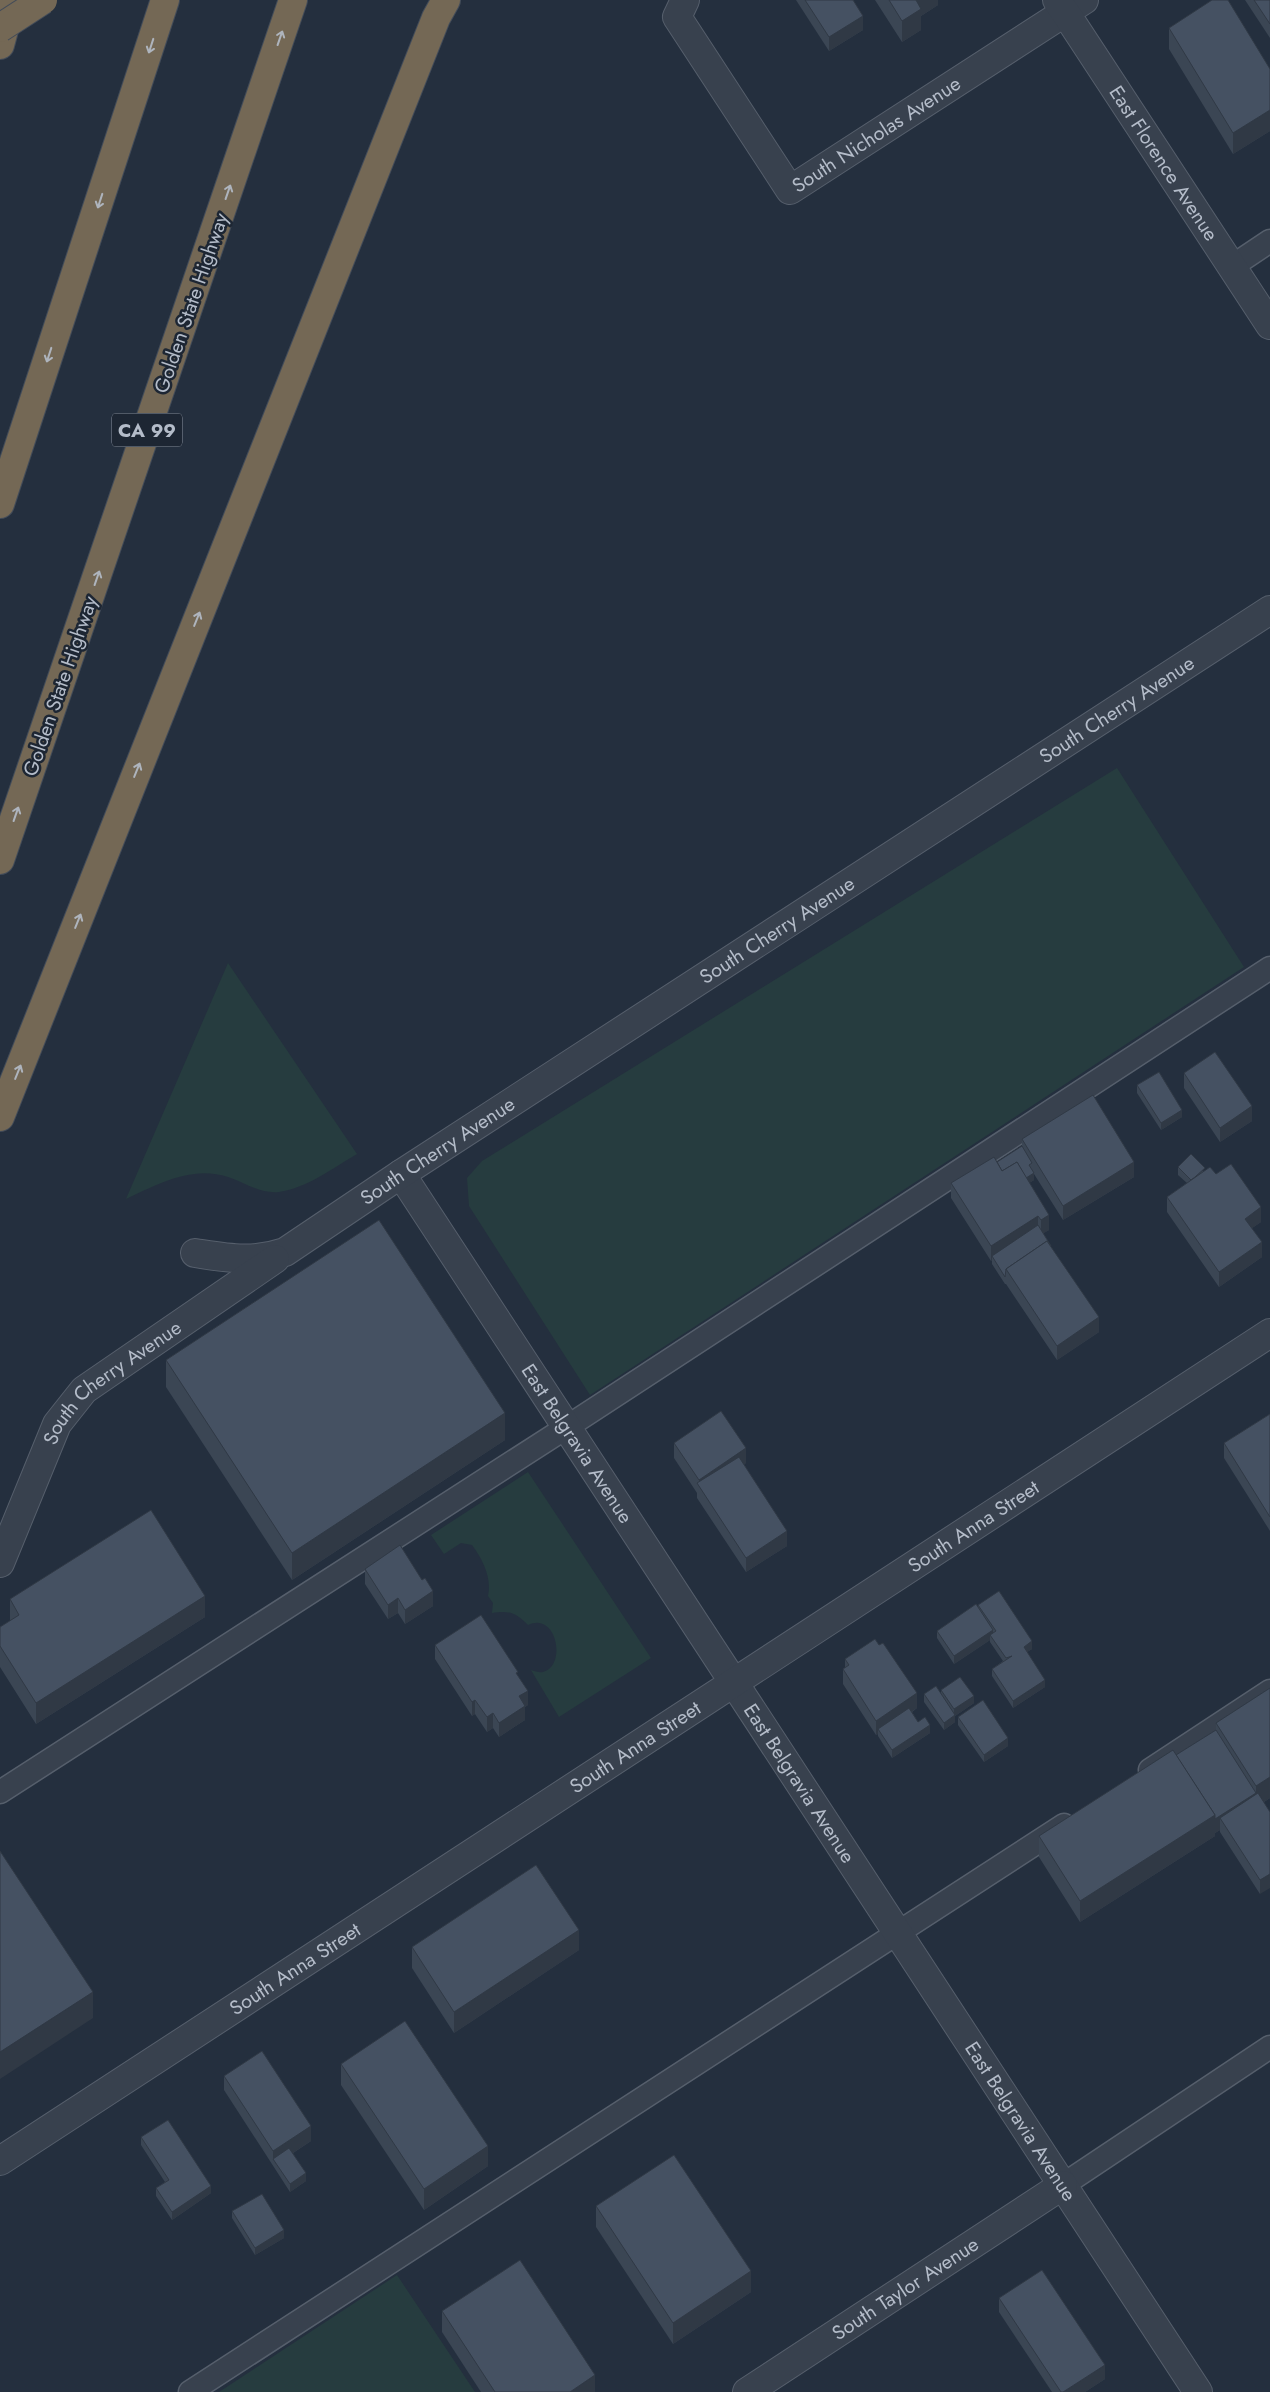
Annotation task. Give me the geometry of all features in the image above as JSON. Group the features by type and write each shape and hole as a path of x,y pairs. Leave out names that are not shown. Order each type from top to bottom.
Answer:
{"highway":[{"path":"0,45 12,0"},
{"path":"0,28 43,0"},
{"path":"0,504 165,0"},
{"name":"Golden State Highway","path":"0,860 294,0"},
{"path":"0,1117 340,258 446,0"}],"street":[{"name":"South Nicholas Avenue","path":"681,9 790,190 1069,4"},
{"name":"East Florence Avenue","path":"1069,4 1231,266 1270,325"},
{"name":"South Cherry Avenue","path":"0,1563 57,1424 84,1390 401,1174 1270,610"},
{"name":"East Belgravia Avenue","path":"401,1174 1198,2392"},
{"name":"South Cherry Avenue","path":"195,1253 246,1260 265,1259 285,1252"},
{"name":"South Anna Street","path":"0,2162 1270,1333"},
{"name":"South Taylor Avenue","path":"747,2392 1063,2185"}],"lane":[{"path":"1231,266 1270,241"},
{"path":"0,1792 567,1427 1270,968"},
{"path":"1130,1783 1270,1691"},
{"path":"190,2392 1080,1815"},
{"path":"1063,2185 1270,2047"}],"green space":[{"path":"1117,768 1244,967 590,1395 469,1206 467,1178 482,1161"},
{"path":"228,963 357,1154 310,1182 279,1192 265,1191 228,1177 201,1173 163,1182 126,1199"},
{"path":"528,1472 651,1658 559,1717 531,1670 543,1672 550,1668 555,1660 555,1641 552,1632 546,1626 538,1623 528,1625 512,1613 492,1613 493,1603 488,1596 488,1576 480,1557 472,1545 461,1543 444,1554 431,1535"},
{"path":"397,2275 475,2392 219,2392"}],"building":[{"path":"805,0 853,0 863,16 829,37"},
{"path":"889,0 916,0 921,9 902,21"},
{"path":"1212,0 1228,0 1270,69 1270,110 1233,133 1169,28"},
{"path":"1254,0 1270,0 1270,24"},
{"path":"1215,1052 1252,1106 1220,1128 1184,1073"},
{"path":"1159,1072 1182,1110 1161,1123 1137,1085"},
{"path":"1093,1095 1134,1162 1063,1206 1022,1139"},
{"path":"1022,1146 1032,1163 1029,1165 1034,1173 1026,1178 1017,1162 1002,1171 997,1162"},
{"path":"1191,1154 1205,1168 1191,1180 1178,1167"},
{"path":"994,1157 1002,1171 1017,1162 1049,1215 1041,1220 1038,1216 991,1246 951,1183"},
{"path":"1231,1164 1261,1207 1245,1219 1262,1242 1219,1272 1167,1197 1210,1167 1216,1174"},
{"path":"379,1220 505,1413 292,1553 166,1360"},
{"path":"1038,1225 1051,1246 1047,1241 1006,1269 1005,1277 992,1256"},
{"path":"1047,1241 1099,1317 1057,1346 1006,1269"},
{"path":"721,1411 746,1448 699,1480 674,1443"},
{"path":"1270,1414 1270,1517 1224,1443"},
{"path":"739,1457 787,1531 746,1558 697,1483"},
{"path":"151,1510 205,1596 36,1703 0,1646 0,1627 19,1615 10,1599"},
{"path":"400,1545 422,1580 425,1578 433,1591 405,1610 398,1598 388,1605 365,1569"},
{"path":"999,1591 1032,1641 1024,1647 1045,1680 1013,1701 992,1669 1012,1656 1006,1658 990,1635 996,1631 978,1605"},
{"path":"976,1604 993,1630 954,1656 937,1631"},
{"path":"481,1615 528,1691 519,1696 525,1706 499,1723 493,1713 487,1717 475,1700 472,1702 435,1645"},
{"path":"875,1639 879,1645 883,1643 917,1693 876,1721 843,1669 849,1665 845,1659"},
{"path":"960,1677 974,1696 954,1709 941,1690"},
{"path":"936,1686 955,1715 944,1723 924,1694"},
{"path":"1270,1688 1270,1777 1256,1786 1216,1723"},
{"path":"983,1700 1008,1738 984,1755 958,1717"},
{"path":"909,1708 918,1722 925,1717 930,1725 892,1750 878,1729"},
{"path":"1216,1730 1256,1793 1215,1819 1215,1815 1176,1755"},
{"path":"1173,1750 1215,1815 1080,1901 1039,1836"},
{"path":"1258,1793 1270,1812 1270,1874 1260,1880 1220,1818"},
{"path":"0,1851 93,1992 0,2052"},
{"path":"536,1865 579,1930 454,2012 412,1947"},
{"path":"405,2021 488,2146 424,2189 341,2064"},
{"path":"262,2051 311,2126 273,2151 224,2076"},
{"path":"168,2120 211,2186 172,2212 156,2188 169,2180 141,2137"},
{"path":"289,2148 306,2173 290,2184 273,2159"},
{"path":"674,2155 751,2271 673,2323 596,2206"},
{"path":"262,2194 284,2230 255,2248 232,2211"},
{"path":"520,2260 595,2375 570,2392 495,2392 442,2311"},
{"path":"1042,2270 1105,2365 1063,2392 1061,2392 999,2298"}]}
